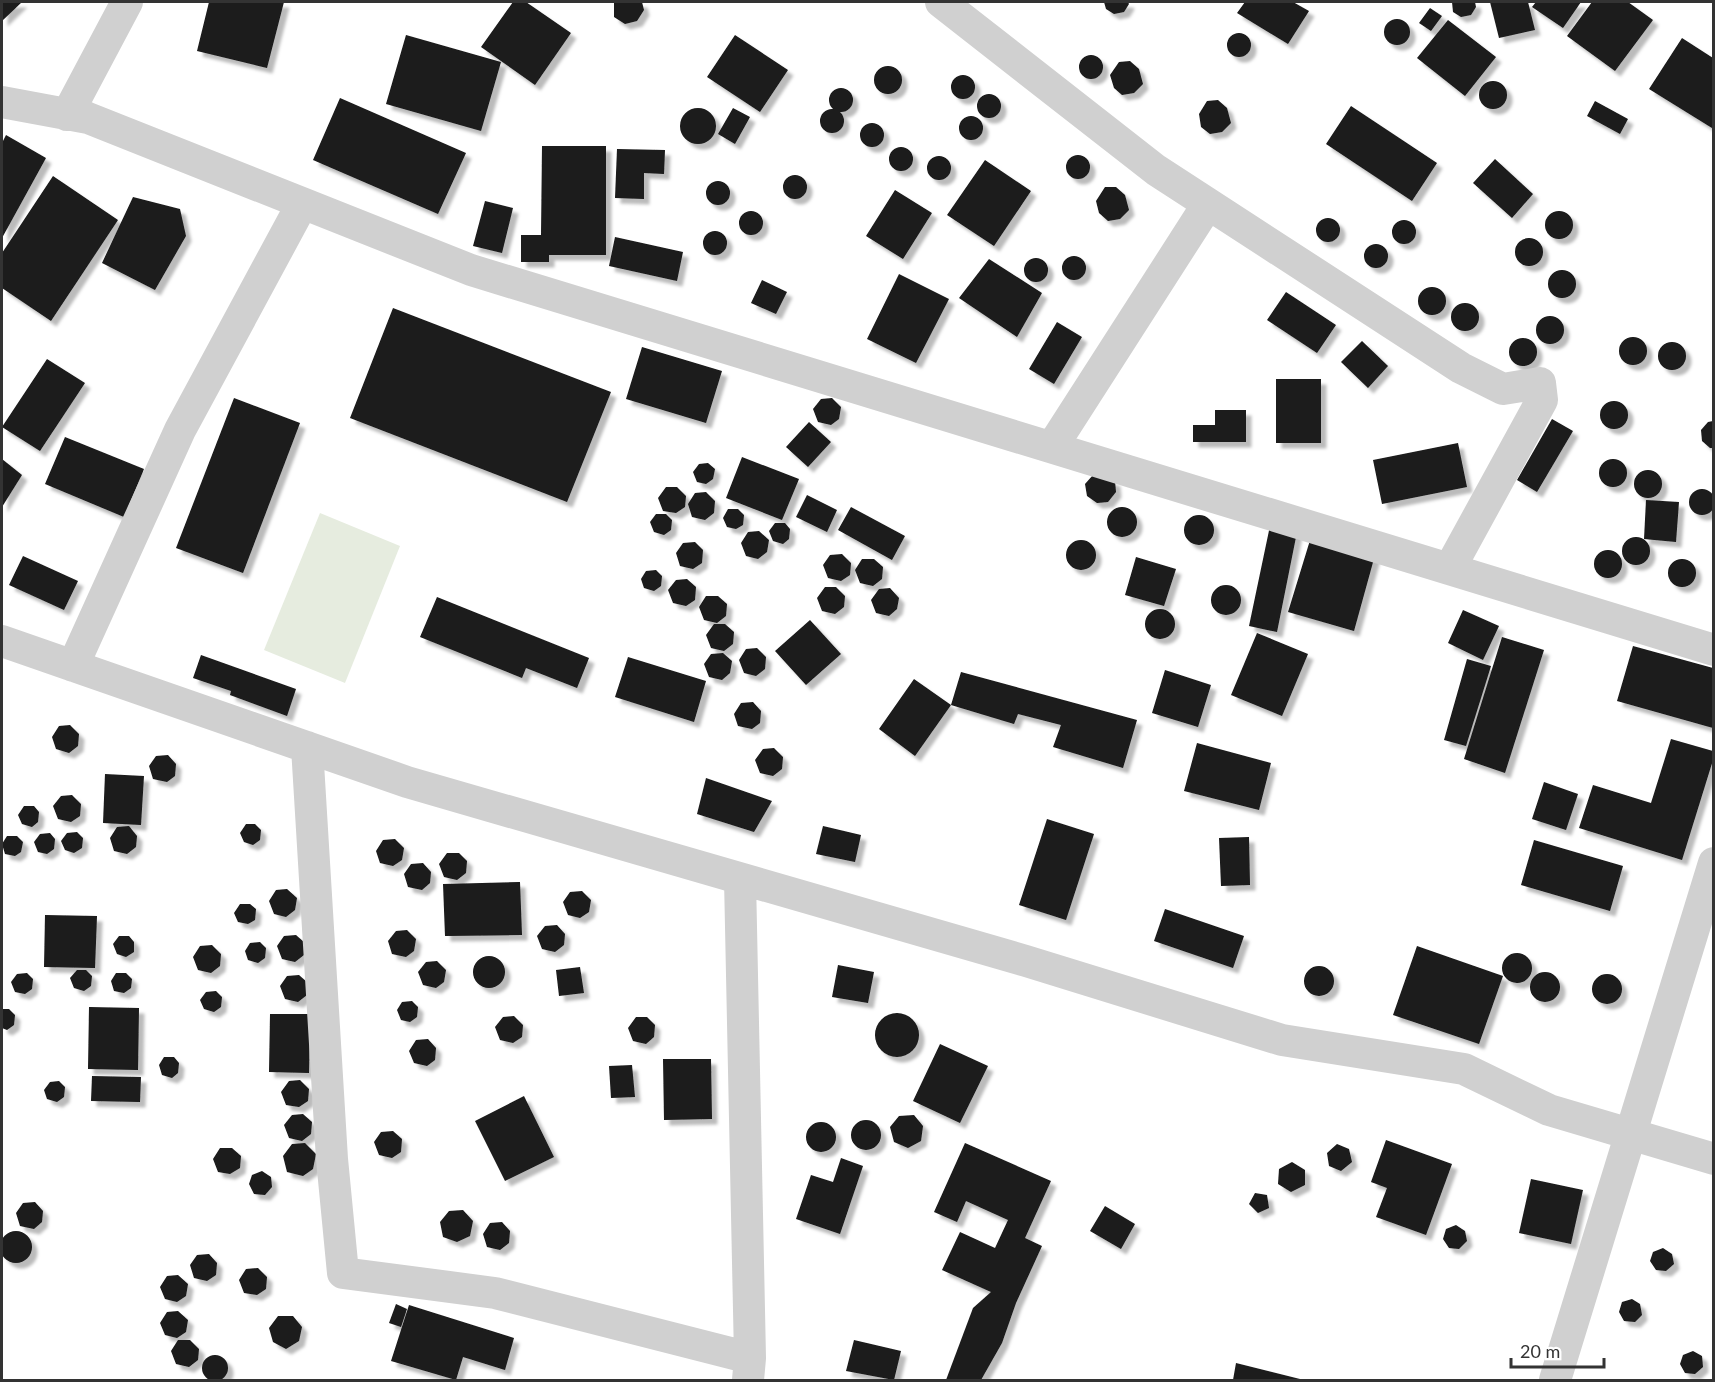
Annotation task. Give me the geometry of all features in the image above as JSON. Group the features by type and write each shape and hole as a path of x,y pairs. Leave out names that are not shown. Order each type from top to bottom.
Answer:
{"street":[{"path":"67,115 127,2"},
{"path":"941,2 1156,170 1461,368 1503,389 1540,383 1542,400 1450,568"},
{"path":"2,102 88,118 471,270 1713,650"},
{"path":"73,666 180,430 302,204"},
{"path":"1052,447 1208,204"},
{"path":"2,641 407,782 1026,961 1282,1040 1464,1069 1549,1110 1713,1159"},
{"path":"307,747 332,1151 343,1273 495,1293 749,1369 740,879"},
{"path":"1555,1380 1713,863"}],"shaded area":[{"path":"320,513 400,546 345,683 264,650"}],"building":[{"path":"2,2 22,2 2,21"},
{"path":"209,2 284,2 267,68 197,51"},
{"path":"513,2 526,2 571,33 535,85 481,47"},
{"path":"614,2 642,2 644,10 637,21 625,24 614,17"},
{"path":"1104,2 1128,2 1129,4 1124,12 1114,14 1106,9"},
{"path":"1245,2 1293,2 1309,11 1288,44 1237,13"},
{"path":"1452,2 1475,2 1476,7 1471,15 1461,17 1453,12"},
{"path":"1490,2 1528,2 1535,30 1499,38"},
{"path":"1536,2 1581,2 1563,28 1532,7"},
{"path":"1592,2 1628,2 1653,20 1615,71 1567,36"},
{"path":"1430,8 1442,16 1431,31 1419,23"},
{"path":"1397,19 1406,23 1410,32 1406,41 1397,45 1388,41 1384,32 1388,23"},
{"path":"1448,20 1496,57 1465,96 1417,58"},
{"path":"1239,33 1248,36 1251,45 1248,54 1239,57 1230,54 1227,45 1230,36"},
{"path":"406,35 501,62 481,131 386,104"},
{"path":"735,35 788,70 760,112 707,77"},
{"path":"1682,38 1713,58 1712,128 1649,89"},
{"path":"1091,55 1096,56 1102,62 1102,72 1096,78 1091,79 1086,78 1080,72 1079,67 1080,62 1086,56"},
{"path":"1130,61 1139,69 1143,84 1134,93 1122,95 1114,88 1110,75 1119,62"},
{"path":"888,66 898,70 902,80 898,90 888,94 878,90 874,80 878,70"},
{"path":"963,75 972,78 975,87 972,96 963,99 954,96 951,87 954,78"},
{"path":"1493,81 1503,85 1507,95 1503,105 1493,109 1483,105 1479,95 1483,85"},
{"path":"841,88 846,89 852,95 852,105 846,111 841,112 836,111 830,105 829,100 830,95 836,89"},
{"path":"989,94 994,95 1000,101 1000,111 994,117 989,118 984,117 978,111 977,106 978,101 984,95"},
{"path":"340,98 466,153 438,214 313,160"},
{"path":"1218,100 1227,108 1231,123 1222,132 1210,134 1201,127 1199,114 1207,101"},
{"path":"1595,101 1628,119 1620,134 1587,116"},
{"path":"1351,106 1437,163 1412,201 1326,144"},
{"path":"698,108 711,113 716,126 711,139 698,144 685,139 680,126 685,113"},
{"path":"733,108 750,117 735,144 718,134"},
{"path":"832,109 837,110 843,116 843,126 837,132 832,133 827,132 821,126 820,121 821,116 827,110"},
{"path":"971,116 976,117 982,123 982,133 976,139 971,140 966,139 960,133 959,128 960,123 966,117"},
{"path":"872,123 877,124 883,130 883,140 877,146 872,147 867,146 861,140 860,135 861,130 867,124"},
{"path":"6,135 46,158 2,238 2,143"},
{"path":"542,146 606,146 606,255 549,255 549,262 521,262 521,235 541,235"},
{"path":"901,147 910,150 913,159 910,168 901,171 892,168 889,159 892,150"},
{"path":"617,149 665,150 664,174 644,173 644,199 615,198"},
{"path":"1078,155 1083,156 1089,162 1089,172 1083,178 1078,179 1073,178 1067,172 1066,167 1067,162 1073,156"},
{"path":"939,156 948,159 951,168 948,177 939,180 930,177 927,168 930,159"},
{"path":"1495,159 1533,194 1512,218 1473,183"},
{"path":"985,160 1031,191 994,246 947,215"},
{"path":"795,175 804,178 807,187 804,196 795,199 786,196 783,187 786,178"},
{"path":"53,176 118,220 51,321 2,288 2,253"},
{"path":"718,181 727,184 730,193 727,202 718,205 709,202 706,193 709,184"},
{"path":"1105,187 1116,187 1125,195 1129,210 1120,219 1108,221 1099,213 1096,201"},
{"path":"895,190 932,213 903,259 866,236"},
{"path":"133,197 180,209 186,236 155,290 102,263"},
{"path":"485,201 513,208 502,253 473,246"},
{"path":"751,211 760,214 763,223 760,232 751,235 742,232 739,223 742,214"},
{"path":"1559,211 1569,215 1573,225 1569,235 1559,239 1549,235 1545,225 1549,215"},
{"path":"1328,218 1337,221 1340,230 1337,239 1328,242 1319,239 1316,230 1319,221"},
{"path":"1404,220 1409,221 1415,227 1415,237 1409,243 1404,244 1399,243 1393,237 1392,232 1393,227 1399,221"},
{"path":"715,231 720,232 726,238 726,248 720,254 715,255 710,254 704,248 703,243 704,238 710,232"},
{"path":"615,237 683,252 677,281 609,266"},
{"path":"1529,238 1539,242 1543,252 1539,262 1529,266 1519,262 1515,252 1519,242"},
{"path":"1376,244 1385,247 1388,256 1385,265 1376,268 1367,265 1364,256 1367,247"},
{"path":"1074,256 1079,257 1085,263 1085,273 1079,279 1074,280 1069,279 1063,273 1062,268 1063,263 1069,257"},
{"path":"1036,258 1045,261 1048,270 1045,279 1036,282 1027,279 1024,270 1027,261"},
{"path":"989,259 1042,293 1017,337 959,298"},
{"path":"1562,270 1572,274 1576,284 1572,294 1562,298 1552,294 1548,284 1552,274"},
{"path":"899,274 949,299 916,363 867,339"},
{"path":"762,280 787,292 776,314 751,303"},
{"path":"1432,287 1442,291 1446,301 1442,311 1432,315 1422,311 1418,301 1422,291"},
{"path":"1286,292 1336,325 1317,353 1267,320"},
{"path":"1465,303 1475,307 1479,317 1475,327 1465,331 1455,327 1451,317 1455,307"},
{"path":"393,308 611,392 567,502 350,418"},
{"path":"1550,316 1560,320 1564,330 1560,340 1550,344 1540,340 1536,330 1540,320"},
{"path":"1057,322 1082,337 1054,384 1029,369"},
{"path":"1633,337 1643,341 1647,351 1643,361 1633,365 1623,361 1619,351 1623,341"},
{"path":"1523,338 1533,342 1537,352 1533,362 1523,366 1513,362 1509,352 1513,342"},
{"path":"1362,341 1388,366 1368,388 1341,362"},
{"path":"1672,342 1682,346 1686,356 1682,366 1672,370 1662,366 1658,356 1662,346"},
{"path":"642,347 722,371 706,423 626,399"},
{"path":"47,359 85,383 40,451 2,427"},
{"path":"1276,379 1321,379 1321,443 1276,443"},
{"path":"234,398 300,423 243,573 176,548"},
{"path":"832,398 841,407 839,419 831,425 818,422 813,409 821,399"},
{"path":"1614,401 1624,405 1628,415 1624,425 1614,429 1604,425 1600,415 1604,405"},
{"path":"1215,410 1246,410 1246,442 1193,442 1193,425 1215,425"},
{"path":"1552,419 1573,431 1537,492 1517,480"},
{"path":"1713,421 1713,448 1710,448 1702,441 1701,430 1708,422"},
{"path":"809,422 831,442 808,467 786,447"},
{"path":"65,437 144,469 124,517 45,484"},
{"path":"1458,443 1467,487 1382,504 1373,460"},
{"path":"742,457 799,479 782,520 726,498"},
{"path":"2,459 22,475 2,507"},
{"path":"1613,459 1623,463 1627,473 1623,483 1613,487 1603,483 1599,473 1603,463"},
{"path":"708,463 715,469 713,479 706,484 697,482 693,472 699,464"},
{"path":"1648,470 1658,474 1662,484 1658,494 1648,498 1638,494 1634,484 1638,474"},
{"path":"1093,475 1115,481 1116,492 1108,502 1097,503 1087,496 1085,484"},
{"path":"666,487 677,487 686,496 685,507 676,513 663,511 658,498"},
{"path":"1702,489 1711,493 1715,502 1711,511 1702,515 1693,511 1689,502 1693,493"},
{"path":"706,492 715,501 714,513 705,520 692,517 688,504 695,493"},
{"path":"807,495 837,510 827,532 796,517"},
{"path":"1646,500 1679,502 1676,542 1644,539"},
{"path":"851,507 905,536 892,560 838,530"},
{"path":"1122,507 1133,511 1137,522 1133,533 1122,537 1111,533 1107,522 1111,511"},
{"path":"728,509 738,509 744,515 743,525 736,529 727,527 723,518"},
{"path":"656,514 666,514 672,520 671,530 664,535 654,532 650,522"},
{"path":"1199,515 1210,519 1214,530 1210,541 1199,545 1188,541 1184,530 1188,519"},
{"path":"1271,521 1298,527 1277,632 1249,626"},
{"path":"775,523 785,523 790,529 789,539 783,544 773,541 769,531"},
{"path":"759,531 769,540 767,552 758,559 746,556 741,543 748,532"},
{"path":"1311,537 1375,555 1354,631 1288,612"},
{"path":"1636,537 1646,541 1650,551 1646,561 1636,565 1626,561 1622,551 1626,541"},
{"path":"1081,540 1092,544 1096,555 1092,566 1081,570 1070,566 1066,555 1070,544"},
{"path":"695,542 703,550 702,563 693,569 680,566 676,553 683,543"},
{"path":"1608,550 1618,554 1622,564 1618,574 1608,578 1598,574 1594,564 1598,554"},
{"path":"842,554 851,563 850,575 841,581 828,578 823,565 830,555"},
{"path":"23,556 78,581 64,610 9,585"},
{"path":"1136,557 1176,569 1164,606 1125,595"},
{"path":"862,559 874,559 883,567 882,579 873,586 860,583 855,570"},
{"path":"1682,559 1692,563 1696,573 1692,583 1682,587 1672,583 1668,573 1672,563"},
{"path":"656,570 662,576 661,586 654,591 644,588 641,579 646,571"},
{"path":"687,579 696,587 695,600 686,606 673,603 668,590 676,580"},
{"path":"1226,585 1237,589 1241,600 1237,611 1226,615 1215,611 1211,600 1215,589"},
{"path":"825,587 836,587 845,596 844,607 835,614 822,611 817,598"},
{"path":"890,588 899,598 897,609 889,616 876,613 871,600 879,589"},
{"path":"706,596 718,596 727,604 726,616 717,623 704,620 699,607"},
{"path":"437,597 589,658 577,688 526,668 522,678 420,637"},
{"path":"1160,609 1171,613 1175,624 1171,635 1160,639 1149,635 1145,624 1149,613"},
{"path":"1463,610 1499,626 1483,660 1448,643"},
{"path":"810,620 841,654 806,685 775,651"},
{"path":"714,624 725,624 734,632 733,644 724,651 711,648 706,635"},
{"path":"1257,633 1308,654 1282,716 1231,695"},
{"path":"1502,637 1544,650 1505,773 1464,759"},
{"path":"1633,646 1713,668 1713,728 1617,701"},
{"path":"757,648 766,657 765,669 756,676 744,673 739,660 746,649"},
{"path":"723,653 732,661 730,673 722,680 709,677 704,664 711,654"},
{"path":"201,655 296,689 287,716 230,695 231,691 193,678"},
{"path":"628,657 706,681 694,722 615,697"},
{"path":"1467,659 1491,666 1466,746 1444,740"},
{"path":"1165,670 1211,685 1198,727 1152,713"},
{"path":"961,672 1137,720 1123,768 1053,747 1061,725 1018,714 1014,724 951,705"},
{"path":"914,679 951,705 915,756 879,729"},
{"path":"753,702 761,711 760,723 752,729 738,726 734,714 741,703"},
{"path":"70,725 79,734 78,746 69,753 56,749 52,737 59,726"},
{"path":"1671,739 1713,751 1713,760 1682,860 1579,828 1593,785 1651,803"},
{"path":"1197,743 1271,763 1259,810 1184,791"},
{"path":"774,748 783,757 782,769 773,776 760,773 755,760 763,749"},
{"path":"168,755 176,764 175,776 167,782 153,779 149,766 156,756"},
{"path":"105,774 144,776 141,825 103,823"},
{"path":"706,778 772,801 754,832 697,814"},
{"path":"1544,782 1578,794 1566,830 1532,819"},
{"path":"72,795 81,804 80,816 71,822 58,819 53,806 61,796"},
{"path":"24,806 34,806 39,812 38,822 32,827 22,824 18,815"},
{"path":"1047,819 1094,834 1066,920 1019,905"},
{"path":"246,824 255,824 261,830 260,840 253,845 244,842 240,833"},
{"path":"129,826 137,836 136,847 127,854 114,851 110,838 117,827"},
{"path":"823,826 861,835 855,862 816,854"},
{"path":"77,832 83,838 82,848 74,853 65,850 61,841 67,833"},
{"path":"50,833 55,839 54,849 47,854 38,852 34,842 40,834"},
{"path":"7,836 17,836 23,842 21,852 15,856 5,854 2,844"},
{"path":"1249,837 1250,885 1221,886 1219,838"},
{"path":"395,839 404,848 402,860 393,866 380,863 376,851 383,840"},
{"path":"1534,840 1623,866 1610,911 1521,885"},
{"path":"447,853 459,853 467,861 466,873 457,880 444,877 439,864"},
{"path":"423,863 431,872 430,883 422,890 408,887 404,874 411,864"},
{"path":"520,882 522,935 445,936 443,884"},
{"path":"287,889 297,898 295,910 286,917 274,914 269,901 276,890"},
{"path":"582,891 591,900 589,912 580,918 568,915 563,902 570,892"},
{"path":"240,904 250,904 256,909 255,920 248,924 238,922 234,913"},
{"path":"1165,909 1244,936 1233,968 1154,941"},
{"path":"45,915 97,916 95,968 44,967"},
{"path":"557,925 565,934 564,945 555,952 542,949 537,936 545,926"},
{"path":"407,930 416,939 414,951 406,957 392,954 388,941 396,931"},
{"path":"296,935 305,943 304,955 295,962 282,959 277,946 284,936"},
{"path":"119,936 129,936 134,942 134,952 126,957 117,954 113,944"},
{"path":"260,942 266,948 265,958 258,963 248,960 245,951 250,943"},
{"path":"212,945 221,954 220,966 211,973 198,970 193,957 200,946"},
{"path":"1417,946 1503,976 1479,1044 1393,1015"},
{"path":"1517,953 1523,954 1531,962 1531,974 1523,982 1517,983 1511,982 1503,974 1502,968 1503,962 1511,954"},
{"path":"489,956 500,961 505,972 500,983 489,988 478,983 473,972 478,961"},
{"path":"437,961 446,970 444,982 436,988 423,985 418,972 426,962"},
{"path":"838,965 874,972 868,1003 832,997"},
{"path":"1319,966 1325,967 1333,975 1333,987 1325,995 1319,996 1313,995 1305,987 1304,981 1305,975 1313,967"},
{"path":"580,967 584,993 559,996 556,970"},
{"path":"77,970 86,970 92,976 91,986 84,991 74,988 70,978"},
{"path":"1545,972 1551,973 1559,981 1559,993 1551,1001 1545,1002 1539,1001 1531,993 1530,987 1531,981 1539,973"},
{"path":"27,973 33,979 32,989 25,994 15,992 11,982 17,974"},
{"path":"116,973 126,973 132,979 131,988 124,993 114,991 111,981"},
{"path":"1607,974 1613,975 1621,983 1621,995 1613,1003 1607,1004 1601,1003 1593,995 1592,989 1593,983 1601,975"},
{"path":"299,975 308,983 307,995 298,1002 285,999 280,986 287,976"},
{"path":"216,991 222,997 221,1007 214,1012 204,1009 200,1000 206,992"},
{"path":"412,1001 418,1007 417,1017 410,1022 401,1020 397,1010 402,1002"},
{"path":"89,1007 139,1008 138,1070 88,1069"},
{"path":"2,1009 9,1009 15,1015 14,1025 7,1030 2,1028"},
{"path":"897,1013 906,1014 913,1019 918,1026 918,1044 913,1051 906,1056 897,1057 888,1056 881,1051 876,1044 875,1035 876,1026 881,1019 888,1014"},
{"path":"270,1014 310,1014 309,1073 269,1072"},
{"path":"514,1016 523,1025 522,1037 513,1043 500,1040 495,1027 503,1017"},
{"path":"636,1017 647,1017 655,1025 654,1037 646,1044 633,1041 628,1028"},
{"path":"428,1039 436,1048 435,1060 427,1066 414,1063 409,1051 416,1040"},
{"path":"940,1044 988,1066 960,1123 913,1101"},
{"path":"164,1057 174,1057 179,1063 178,1073 172,1078 162,1075 159,1065"},
{"path":"663,1059 711,1059 712,1119 664,1120"},
{"path":"632,1065 635,1097 611,1098 609,1066"},
{"path":"92,1076 141,1077 140,1102 91,1101"},
{"path":"300,1080 309,1089 308,1101 299,1107 286,1105 281,1092 289,1081"},
{"path":"59,1081 65,1087 64,1097 57,1102 47,1099 44,1090 50,1082"},
{"path":"524,1096 554,1157 505,1181 475,1121"},
{"path":"303,1114 312,1122 311,1134 302,1141 289,1138 284,1125 292,1115"},
{"path":"914,1115 923,1126 921,1141 908,1148 894,1142 890,1127 899,1116"},
{"path":"866,1120 877,1124 881,1135 877,1146 866,1150 855,1146 851,1135 855,1124"},
{"path":"821,1122 832,1126 836,1137 832,1148 821,1152 810,1148 806,1137 810,1126"},
{"path":"393,1131 402,1139 401,1152 392,1158 379,1155 374,1142 381,1132"},
{"path":"1386,1140 1452,1164 1426,1235 1376,1217 1387,1188 1371,1182"},
{"path":"305,1143 316,1154 313,1169 303,1176 287,1172 283,1156 292,1144"},
{"path":"965,1143 1051,1181 1025,1238 1042,1246 1016,1303 1002,1343 981,1380 946,1380 973,1308 991,1292 942,1270 960,1232 995,1248 1008,1220 966,1201 957,1222 934,1212"},
{"path":"1337,1144 1349,1149 1352,1162 1341,1171 1329,1166 1327,1153"},
{"path":"220,1148 232,1148 241,1156 240,1168 230,1174 218,1172 213,1159"},
{"path":"841,1158 863,1166 840,1234 796,1219 811,1175 833,1182"},
{"path":"1292,1162 1305,1170 1305,1185 1291,1192 1278,1184 1279,1169"},
{"path":"262,1171 271,1177 272,1187 265,1195 254,1194 249,1184 252,1175"},
{"path":"1531,1179 1583,1190 1571,1244 1519,1233"},
{"path":"1255,1193 1267,1195 1269,1208 1258,1213 1249,1204"},
{"path":"35,1202 43,1211 42,1222 34,1229 20,1226 16,1213 23,1203"},
{"path":"1105,1206 1135,1224 1121,1249 1090,1231"},
{"path":"463,1210 473,1221 470,1236 457,1242 443,1237 440,1222 449,1211"},
{"path":"502,1222 510,1231 509,1243 500,1250 487,1247 483,1234 490,1223"},
{"path":"1456,1225 1465,1231 1467,1241 1459,1249 1449,1248 1443,1239 1446,1229"},
{"path":"16,1231 27,1236 32,1247 27,1258 16,1263 5,1258 0,1247 5,1236"},
{"path":"1663,1248 1672,1254 1674,1264 1666,1271 1656,1270 1650,1261 1653,1252"},
{"path":"209,1254 217,1263 216,1275 207,1281 194,1278 190,1265 197,1255"},
{"path":"258,1268 267,1277 266,1289 257,1295 244,1293 239,1280 246,1269"},
{"path":"178,1275 188,1284 186,1296 177,1302 165,1299 160,1287 167,1276"},
{"path":"1632,1299 1640,1304 1642,1315 1635,1322 1624,1321 1619,1312 1622,1302"},
{"path":"396,1304 407,1309 401,1327 389,1323"},
{"path":"409,1305 514,1338 505,1370 463,1357 456,1380 391,1361"},
{"path":"178,1311 188,1320 186,1332 177,1338 165,1335 160,1323 167,1312"},
{"path":"278,1316 293,1316 302,1327 299,1341 286,1349 273,1342 269,1328"},
{"path":"178,1340 190,1340 199,1349 198,1360 189,1367 176,1364 171,1351"},
{"path":"854,1340 901,1351 894,1380 846,1371"},
{"path":"1693,1351 1702,1356 1703,1367 1695,1374 1685,1373 1680,1364 1683,1355"},
{"path":"215,1355 224,1359 228,1368 224,1377 215,1381 206,1377 202,1368 206,1359"},
{"path":"1236,1363 1304,1380 1233,1380"}]}
